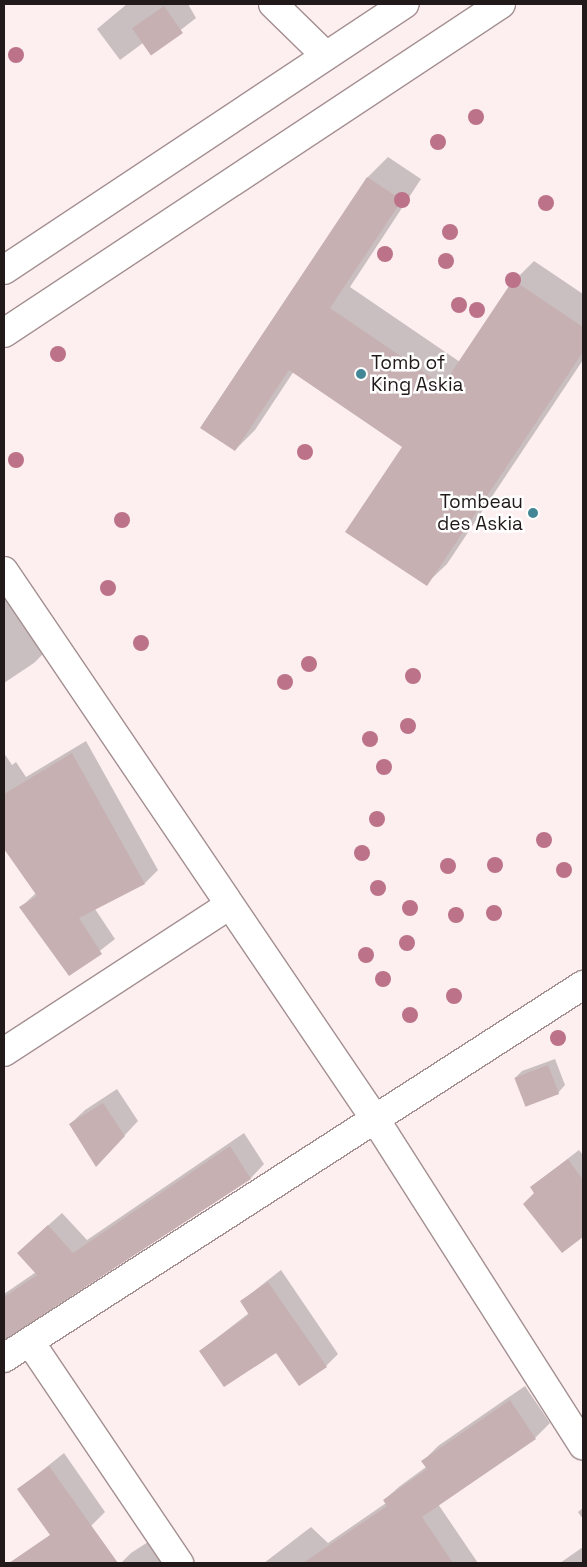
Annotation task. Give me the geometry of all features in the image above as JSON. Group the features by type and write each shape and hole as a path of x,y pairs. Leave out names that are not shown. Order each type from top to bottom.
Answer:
{"street":[{"path":"273,4 326,55"},
{"path":"7,262 405,4"},
{"path":"4,333 501,4"},
{"path":"4,571 228,906 375,1118 583,1445"},
{"path":"4,1052 228,906"},
{"path":"4,1358 583,985"},
{"path":"30,1342 179,1563"}],"building":[{"path":"164,6 183,33 151,55 132,28"},
{"path":"367,177 402,200 330,308 443,385 513,280 583,327 583,352 427,586 345,532 402,447 289,370 235,451 200,428"},
{"path":"72,753 145,884 79,918 102,954 69,976 19,907 37,896 4,849 4,794"},
{"path":"548,1065 559,1094 526,1107 514,1078"},
{"path":"103,1103 125,1136 96,1167 69,1124"},
{"path":"230,1146 251,1179 4,1340 4,1297 37,1275 17,1253 48,1225 73,1253"},
{"path":"568,1159 583,1180 583,1237 562,1253 523,1204 534,1193 530,1187"},
{"path":"268,1282 327,1367 299,1386 276,1353 224,1387 199,1351 249,1315 240,1301"},
{"path":"510,1400 536,1439 422,1517 453,1563 303,1563 387,1506 383,1500 427,1469 421,1461"},
{"path":"49,1466 118,1563 9,1563 50,1535 17,1489"}],"place":[{"name":"Tomb of King Askia","path":"361,374"},
{"name":"Tombeau des Askia","path":"533,513"}]}
